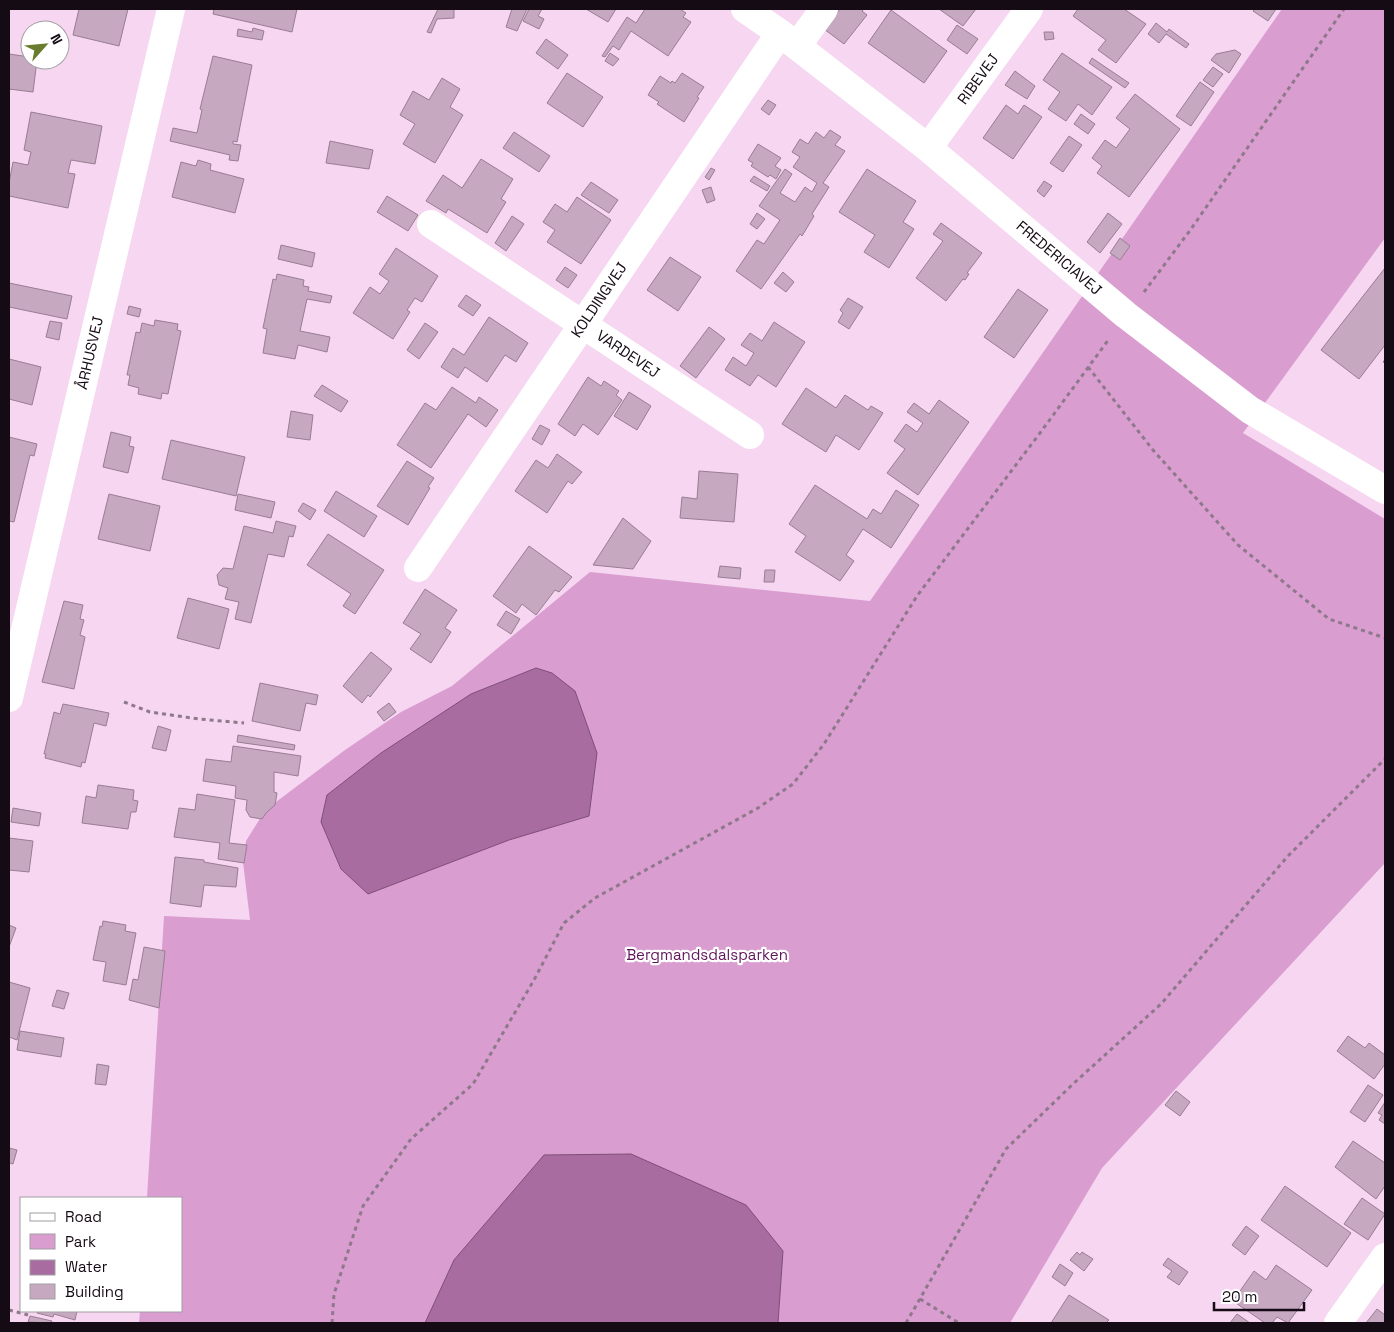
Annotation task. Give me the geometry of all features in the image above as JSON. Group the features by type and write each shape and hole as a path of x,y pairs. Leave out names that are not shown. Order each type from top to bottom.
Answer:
{"street":[{"name":"ÅRHUSVEJ","path":"9,698 171,9"},
{"name":"FREDERICIAVEJ","path":"745,9 788,39 928,148 1126,315 1250,410 1385,490"},
{"name":"KOLDINGVEJ","path":"418,568 583,324 788,39 824,9"},
{"name":"RIBEVEJ","path":"928,148 1028,9"},
{"name":"VARDEVEJ","path":"431,224 750,435"},
{"path":"1338,1323 1385,1257"}],"path":[{"path":"332,1323 334,1294 363,1206 411,1139 474,1084 534,980 564,923 595,898 758,808 793,784 824,744 917,596 1191,229 1344,9"},
{"path":"1088,367 1153,450 1238,546 1329,619 1385,638"},
{"path":"124,702 150,712 244,723"},
{"path":"906,1323 1006,1149 1160,1004 1288,856 1385,760"},
{"path":"920,1299 959,1323"},
{"path":"9,1310 28,1315"}],"green space":[{"name":"Bergmandsdalsparken","path":"1282,9 1385,9 1385,238 1243,433 1385,519 1385,863 1102,1168 1010,1323 139,1323 140,1312 182,1312 182,1197 147,1197 164,916 250,920 243,862 246,841 261,817 276,802 345,750 401,712 452,686 590,572 870,601"}],"water":[{"path":"536,668 552,673 575,691 597,753 589,816 509,840 368,894 341,869 321,822 327,795 381,753 471,694"},
{"path":"631,1154 746,1205 783,1251 778,1323 425,1323 454,1260 544,1155"}],"building":[{"path":"79,9 128,9 119,46 73,35"},
{"path":"214,9 297,9 292,32 213,14"},
{"path":"438,9 454,9 454,18 437,19 431,33 427,32"},
{"path":"512,9 527,9 517,31 506,27"},
{"path":"529,9 542,9 538,16 544,19 539,29 523,21"},
{"path":"586,9 616,9 608,22"},
{"path":"645,9 680,9 686,13 683,17 691,22 668,56 631,31 619,50 613,46 605,57 602,56 627,17 636,23"},
{"path":"840,9 864,9 862,11 867,15 844,44 824,29"},
{"path":"939,9 976,9 963,26"},
{"path":"1078,9 1124,9 1146,24 1116,63 1098,50 1106,40 1073,16"},
{"path":"1255,9 1276,9 1268,21 1253,11"},
{"path":"891,10 947,51 924,83 868,43"},
{"path":"1156,23 1167,32 1169,29 1189,44 1186,48 1166,34 1159,43 1148,34"},
{"path":"957,25 978,39 967,54 947,40"},
{"path":"253,28 264,31 262,40 237,36 238,29 252,32"},
{"path":"1044,32 1053,32 1054,39 1045,40"},
{"path":"546,39 568,55 558,69 536,53"},
{"path":"1235,50 1241,54 1229,73 1211,60 1216,54"},
{"path":"610,53 619,59 613,66 605,61"},
{"path":"1062,53 1112,87 1092,115 1078,104 1066,121 1048,109 1060,92 1043,80"},
{"path":"9,54 20,56 20,70 36,70 33,92 9,89"},
{"path":"213,56 252,65 237,142 233,141 233,144 241,145 238,161 229,160 230,155 170,141 173,128 197,133 202,110 200,109"},
{"path":"1092,58 1129,83 1125,88 1089,63"},
{"path":"1213,67 1223,74 1213,87 1203,80"},
{"path":"1015,71 1035,86 1027,99 1005,85"},
{"path":"567,73 603,97 583,127 547,103"},
{"path":"682,73 704,87 684,122 657,104 659,102 648,95 660,76 671,83 672,81 675,83"},
{"path":"442,78 460,89 450,107 463,115 435,163 403,144 415,124 400,115 413,91 429,100"},
{"path":"1200,82 1214,92 1191,126 1176,116"},
{"path":"1135,94 1180,129 1129,197 1097,173 1102,166 1092,158 1105,140 1116,148 1130,129 1116,118"},
{"path":"768,100 776,105 769,115 761,109"},
{"path":"1006,105 1018,114 1024,105 1042,117 1013,159 983,138"},
{"path":"31,112 102,126 95,164 71,160 68,173 75,174 68,208 9,196 9,183 13,162 28,165 31,152 24,150"},
{"path":"1081,114 1095,124 1088,134 1074,124"},
{"path":"830,130 841,137 835,145 845,151 823,183 829,187 812,214 814,216 802,236 800,234 761,289 736,271 757,240 764,244 780,220 759,206 785,169 792,174 780,193 795,202 805,187 812,192 817,183 793,167 800,157 792,152 800,139 808,144 816,132 824,138"},
{"path":"514,132 550,156 539,172 503,148"},
{"path":"1069,136 1082,145 1063,172 1050,163"},
{"path":"330,141 373,150 369,169 326,163"},
{"path":"758,144 781,158 775,166 781,170 776,179 770,175 768,177 751,166 753,163 748,160"},
{"path":"481,159 513,179 501,199 506,202 487,233 448,209 446,213 426,201 443,175 462,188"},
{"path":"198,160 211,164 210,170 244,179 235,213 172,197 181,162 196,166"},
{"path":"711,168 715,170 709,180 705,177"},
{"path":"867,169 916,201 903,222 914,229 889,268 864,252 875,235 839,212"},
{"path":"754,176 770,186 767,191 750,181"},
{"path":"1044,181 1052,186 1044,197 1037,191"},
{"path":"591,182 618,200 609,213 581,195"},
{"path":"711,187 715,200 707,203 702,190"},
{"path":"387,196 418,215 408,231 377,212"},
{"path":"577,197 611,220 581,264 547,242 555,230 543,222 555,204 567,212"},
{"path":"757,213 765,219 757,229 750,224"},
{"path":"1108,213 1122,224 1100,253 1087,242"},
{"path":"512,216 524,224 506,251 495,243"},
{"path":"941,223 982,253 967,273 969,274 965,280 963,279 946,301 916,278 943,241 933,234"},
{"path":"1120,238 1130,246 1120,260 1110,253"},
{"path":"281,245 315,253 312,267 278,259"},
{"path":"396,248 438,276 422,302 415,298 407,310 410,312 393,339 353,313 370,287 380,294 389,281 379,274"},
{"path":"670,257 701,277 678,311 647,290"},
{"path":"565,267 577,275 568,288 556,280"},
{"path":"1385,268 1385,345 1359,379 1321,350"},
{"path":"783,272 794,282 786,292 774,283"},
{"path":"277,274 304,280 303,286 309,287 308,291 332,296 330,303 307,299 300,331 330,337 327,352 298,345 295,359 263,353 267,329 263,328 273,279 276,280"},
{"path":"9,283 72,296 67,319 9,307"},
{"path":"1018,289 1048,310 1014,358 984,337"},
{"path":"466,295 481,305 473,316 458,306"},
{"path":"848,298 863,307 849,329 838,322 843,313 840,310"},
{"path":"129,306 141,309 139,317 127,314"},
{"path":"489,317 528,343 516,362 505,355 487,382 465,367 458,378 441,367 453,348 464,355"},
{"path":"155,320 178,324 177,330 181,331 168,394 162,393 161,399 138,394 139,388 128,385 130,375 127,375 136,332 140,333 142,323 154,326"},
{"path":"50,321 62,323 59,340 46,337"},
{"path":"774,322 805,342 776,387 758,375 750,386 725,370 733,357 746,366 754,353 741,345 750,333 762,341"},
{"path":"425,323 438,332 419,359 407,350"},
{"path":"709,327 725,339 696,378 680,366"},
{"path":"9,359 41,367 32,405 9,399"},
{"path":"588,377 601,386 604,381 619,391 616,395 622,400 598,435 583,424 575,436 558,424"},
{"path":"322,385 348,401 341,412 314,396"},
{"path":"452,387 476,403 479,397 498,410 486,427 468,414 431,468 397,445 425,403 436,410"},
{"path":"806,388 836,408 845,395 868,410 871,406 883,413 859,450 836,435 826,452 782,424"},
{"path":"629,392 651,406 637,430 614,416"},
{"path":"939,400 969,422 918,495 887,473 905,449 894,441 906,424 917,432 923,423 907,412 914,403 929,414"},
{"path":"291,411 313,415 310,440 287,437"},
{"path":"540,425 550,430 542,445 532,439"},
{"path":"111,432 131,437 129,446 134,447 128,473 103,467"},
{"path":"9,437 37,444 34,456 30,455 14,522 9,521"},
{"path":"171,440 245,457 236,496 162,479"},
{"path":"557,454 582,472 572,484 568,481 547,513 515,491 536,460 548,468"},
{"path":"407,461 434,478 408,525 377,506"},
{"path":"699,471 738,474 734,522 680,518 682,497 697,499"},
{"path":"815,485 867,519 873,509 881,514 896,490 919,505 891,548 863,529 846,555 854,561 840,581 795,552 806,536 789,524"},
{"path":"336,491 377,516 364,537 324,511"},
{"path":"109,494 160,506 150,551 98,539"},
{"path":"238,494 275,502 271,518 235,510"},
{"path":"303,503 316,510 310,520 298,511"},
{"path":"623,518 651,541 633,569 593,565"},
{"path":"276,521 296,526 293,537 289,536 284,557 268,554 251,623 235,619 239,602 225,599 228,588 219,585 217,575 223,568 233,569 244,526 273,533"},
{"path":"328,534 384,570 355,614 343,606 351,594 307,565"},
{"path":"529,546 572,577 559,592 555,590 536,615 522,604 516,613 493,596"},
{"path":"720,566 741,568 740,579 718,577"},
{"path":"765,570 775,570 774,582 764,582"},
{"path":"425,589 457,610 445,628 451,632 431,663 410,649 421,634 403,623"},
{"path":"188,598 229,609 219,649 177,638"},
{"path":"64,601 83,605 80,619 84,620 80,635 85,637 74,689 42,682"},
{"path":"506,611 520,619 511,634 497,625"},
{"path":"371,652 392,669 370,697 368,695 362,703 343,686"},
{"path":"260,683 318,695 316,705 306,703 300,731 252,721"},
{"path":"389,703 396,712 384,721 377,712"},
{"path":"63,704 109,713 106,726 94,723 85,763 82,762 81,767 45,758 46,754 44,754 54,712 60,714"},
{"path":"158,726 171,730 166,751 152,748"},
{"path":"238,735 295,745 294,750 237,742"},
{"path":"233,746 301,756 298,776 274,772 274,792 277,793 275,805 262,819 250,817 246,810 247,800 235,798 236,786 203,781 206,759 231,762"},
{"path":"98,785 134,790 133,800 138,801 136,812 131,812 128,829 82,823 86,796 96,798"},
{"path":"197,794 235,800 229,843 247,845 244,863 218,859 220,843 174,837 179,808 195,810"},
{"path":"13,808 41,813 39,826 11,822"},
{"path":"9,838 33,841 29,872 9,870"},
{"path":"175,857 204,860 204,862 238,868 236,887 204,885 201,907 170,903"},
{"path":"103,921 126,925 125,931 136,933 126,985 103,981 106,962 93,960 100,926 102,927"},
{"path":"9,925 16,928 9,947"},
{"path":"144,947 165,951 159,1008 129,1000 133,979 138,980"},
{"path":"9,982 30,988 17,1040 9,1037"},
{"path":"57,990 69,993 64,1009 52,1006"},
{"path":"20,1031 64,1038 61,1057 17,1050"},
{"path":"1348,1036 1365,1048 1369,1043 1385,1055 1385,1064 1374,1079 1337,1051"},
{"path":"97,1064 109,1066 106,1085 95,1084"},
{"path":"1368,1085 1383,1095 1365,1122 1350,1112"},
{"path":"1176,1091 1190,1102 1180,1116 1165,1105"},
{"path":"1385,1102 1385,1124 1379,1120 1382,1115 1378,1113"},
{"path":"1353,1141 1385,1163 1385,1186 1376,1199 1335,1167"},
{"path":"9,1148 17,1150 13,1164 9,1163"},
{"path":"1285,1186 1351,1233 1327,1267 1261,1220"},
{"path":"1362,1198 1385,1214 1368,1240 1344,1224"},
{"path":"1246,1226 1259,1236 1245,1255 1232,1245"},
{"path":"1077,1252 1080,1255 1082,1252 1093,1259 1084,1271 1070,1260"},
{"path":"1168,1258 1188,1272 1179,1285 1167,1277 1172,1271 1163,1265"},
{"path":"1060,1264 1073,1273 1065,1286 1052,1277"},
{"path":"1276,1265 1312,1290 1288,1323 1277,1317 1272,1323 1265,1323 1233,1301 1254,1271 1266,1280"},
{"path":"1069,1295 1109,1320 1106,1323 1051,1323"},
{"path":"1377,1309 1385,1315 1385,1323 1366,1323"},
{"path":"77,1312 75,1320 54,1314 53,1317 37,1313"},
{"path":"1237,1314 1250,1323 1230,1323"},
{"path":"30,1316 52,1321 51,1323 28,1322"}]}
